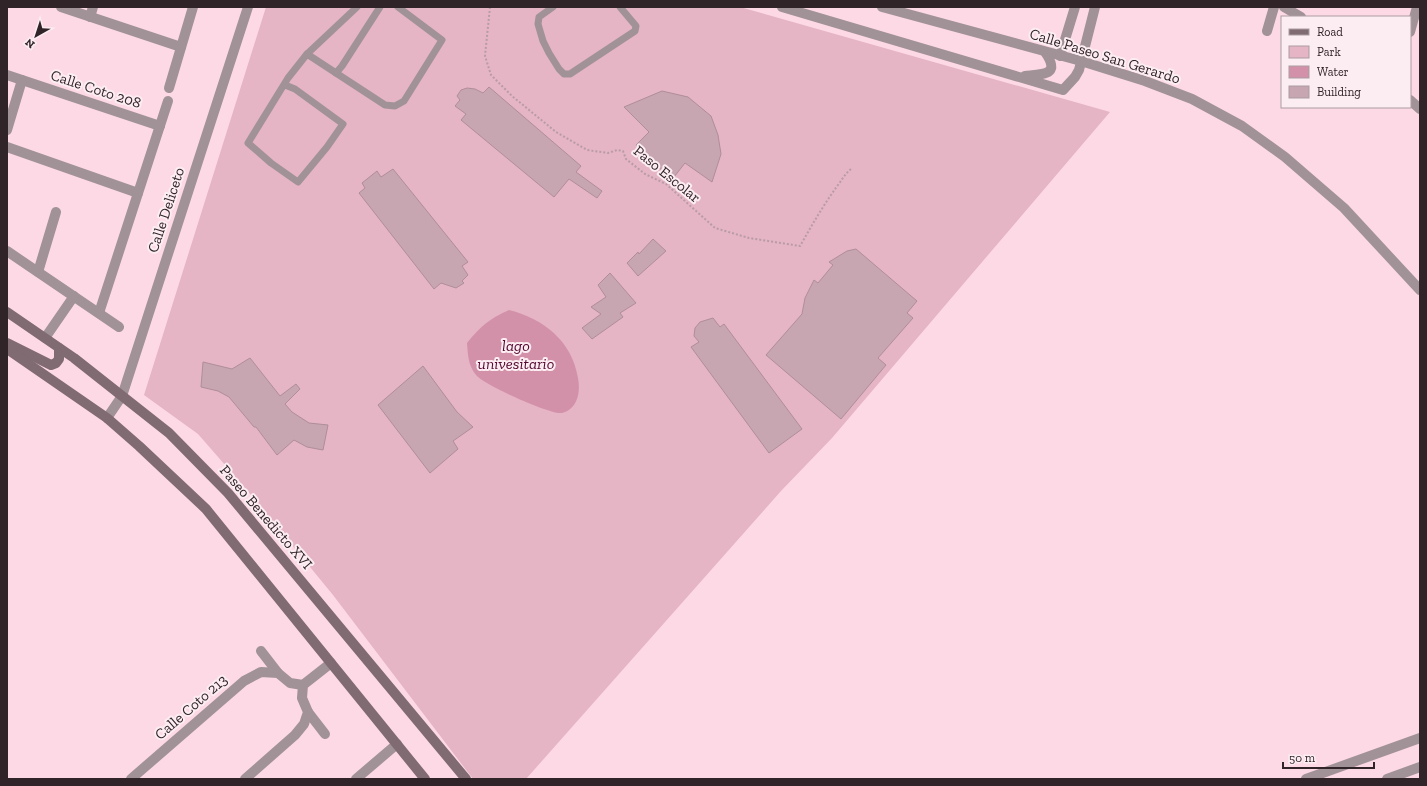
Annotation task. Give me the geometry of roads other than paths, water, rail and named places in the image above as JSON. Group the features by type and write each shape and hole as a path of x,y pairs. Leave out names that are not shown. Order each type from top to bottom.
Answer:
{"street":[{"path":"61,7 92,12 181,47"},
{"path":"169,88 193,7"},
{"name":"Calle Deliceto","path":"106,418 122,396 248,7"},
{"path":"782,7 1063,90 1075,77 1081,61 1095,7"},
{"name":"Calle Paseo San Gerardo","path":"882,7 1081,61 1145,81 1192,100 1242,126 1285,157 1344,208 1420,290"},
{"path":"900,7 908,14"},
{"path":"1060,56 1075,7"},
{"path":"1267,31 1274,7"},
{"path":"1284,7 1299,16"},
{"path":"1411,28 1417,7"},
{"path":"1019,76 1048,72 1051,69 1052,64 1045,52"},
{"name":"Calle Coto 208","path":"7,75 160,126"},
{"path":"7,130 22,80"},
{"path":"99,313 168,100"},
{"path":"1411,101 1420,110"},
{"path":"7,147 138,194"},
{"path":"38,272 56,212"},
{"path":"7,251 119,327"},
{"path":"45,338 74,296"},
{"name":"Paseo Benedicto XVI","path":"7,312 59,348 169,433 228,493 466,779"},
{"path":"7,343 51,365 56,363 59,359 59,348"},
{"path":"7,350 106,418 139,446 206,509 425,779"},
{"path":"261,651 278,673 290,683 303,685 331,663"},
{"name":"Calle Coto 213","path":"131,779 244,681 261,672 278,673"},
{"path":"303,685 302,698 308,712 325,734"},
{"path":"245,779 295,736 304,724 308,712"},
{"path":"1306,779 1420,738"},
{"path":"356,779 397,744"},
{"path":"1387,779 1420,767"}],"lane":[{"path":"285,85 295,89 343,124 327,147 298,182 271,163 248,143 285,85 307,54 357,7"},
{"path":"336,73 380,7"},
{"path":"307,54 385,105 395,106 404,101 442,40 398,7"},
{"path":"553,7 539,17 538,24 543,41 559,69 564,74 570,74 635,31 636,26 620,7"}],"water":[{"name":"lago univesitario","path":"509,310 534,319 545,326 563,343 570,353 575,365 579,386 577,399 573,406 568,410 562,413 554,412 531,404 503,392 481,380 473,371 469,360 467,343 486,324"}]}
